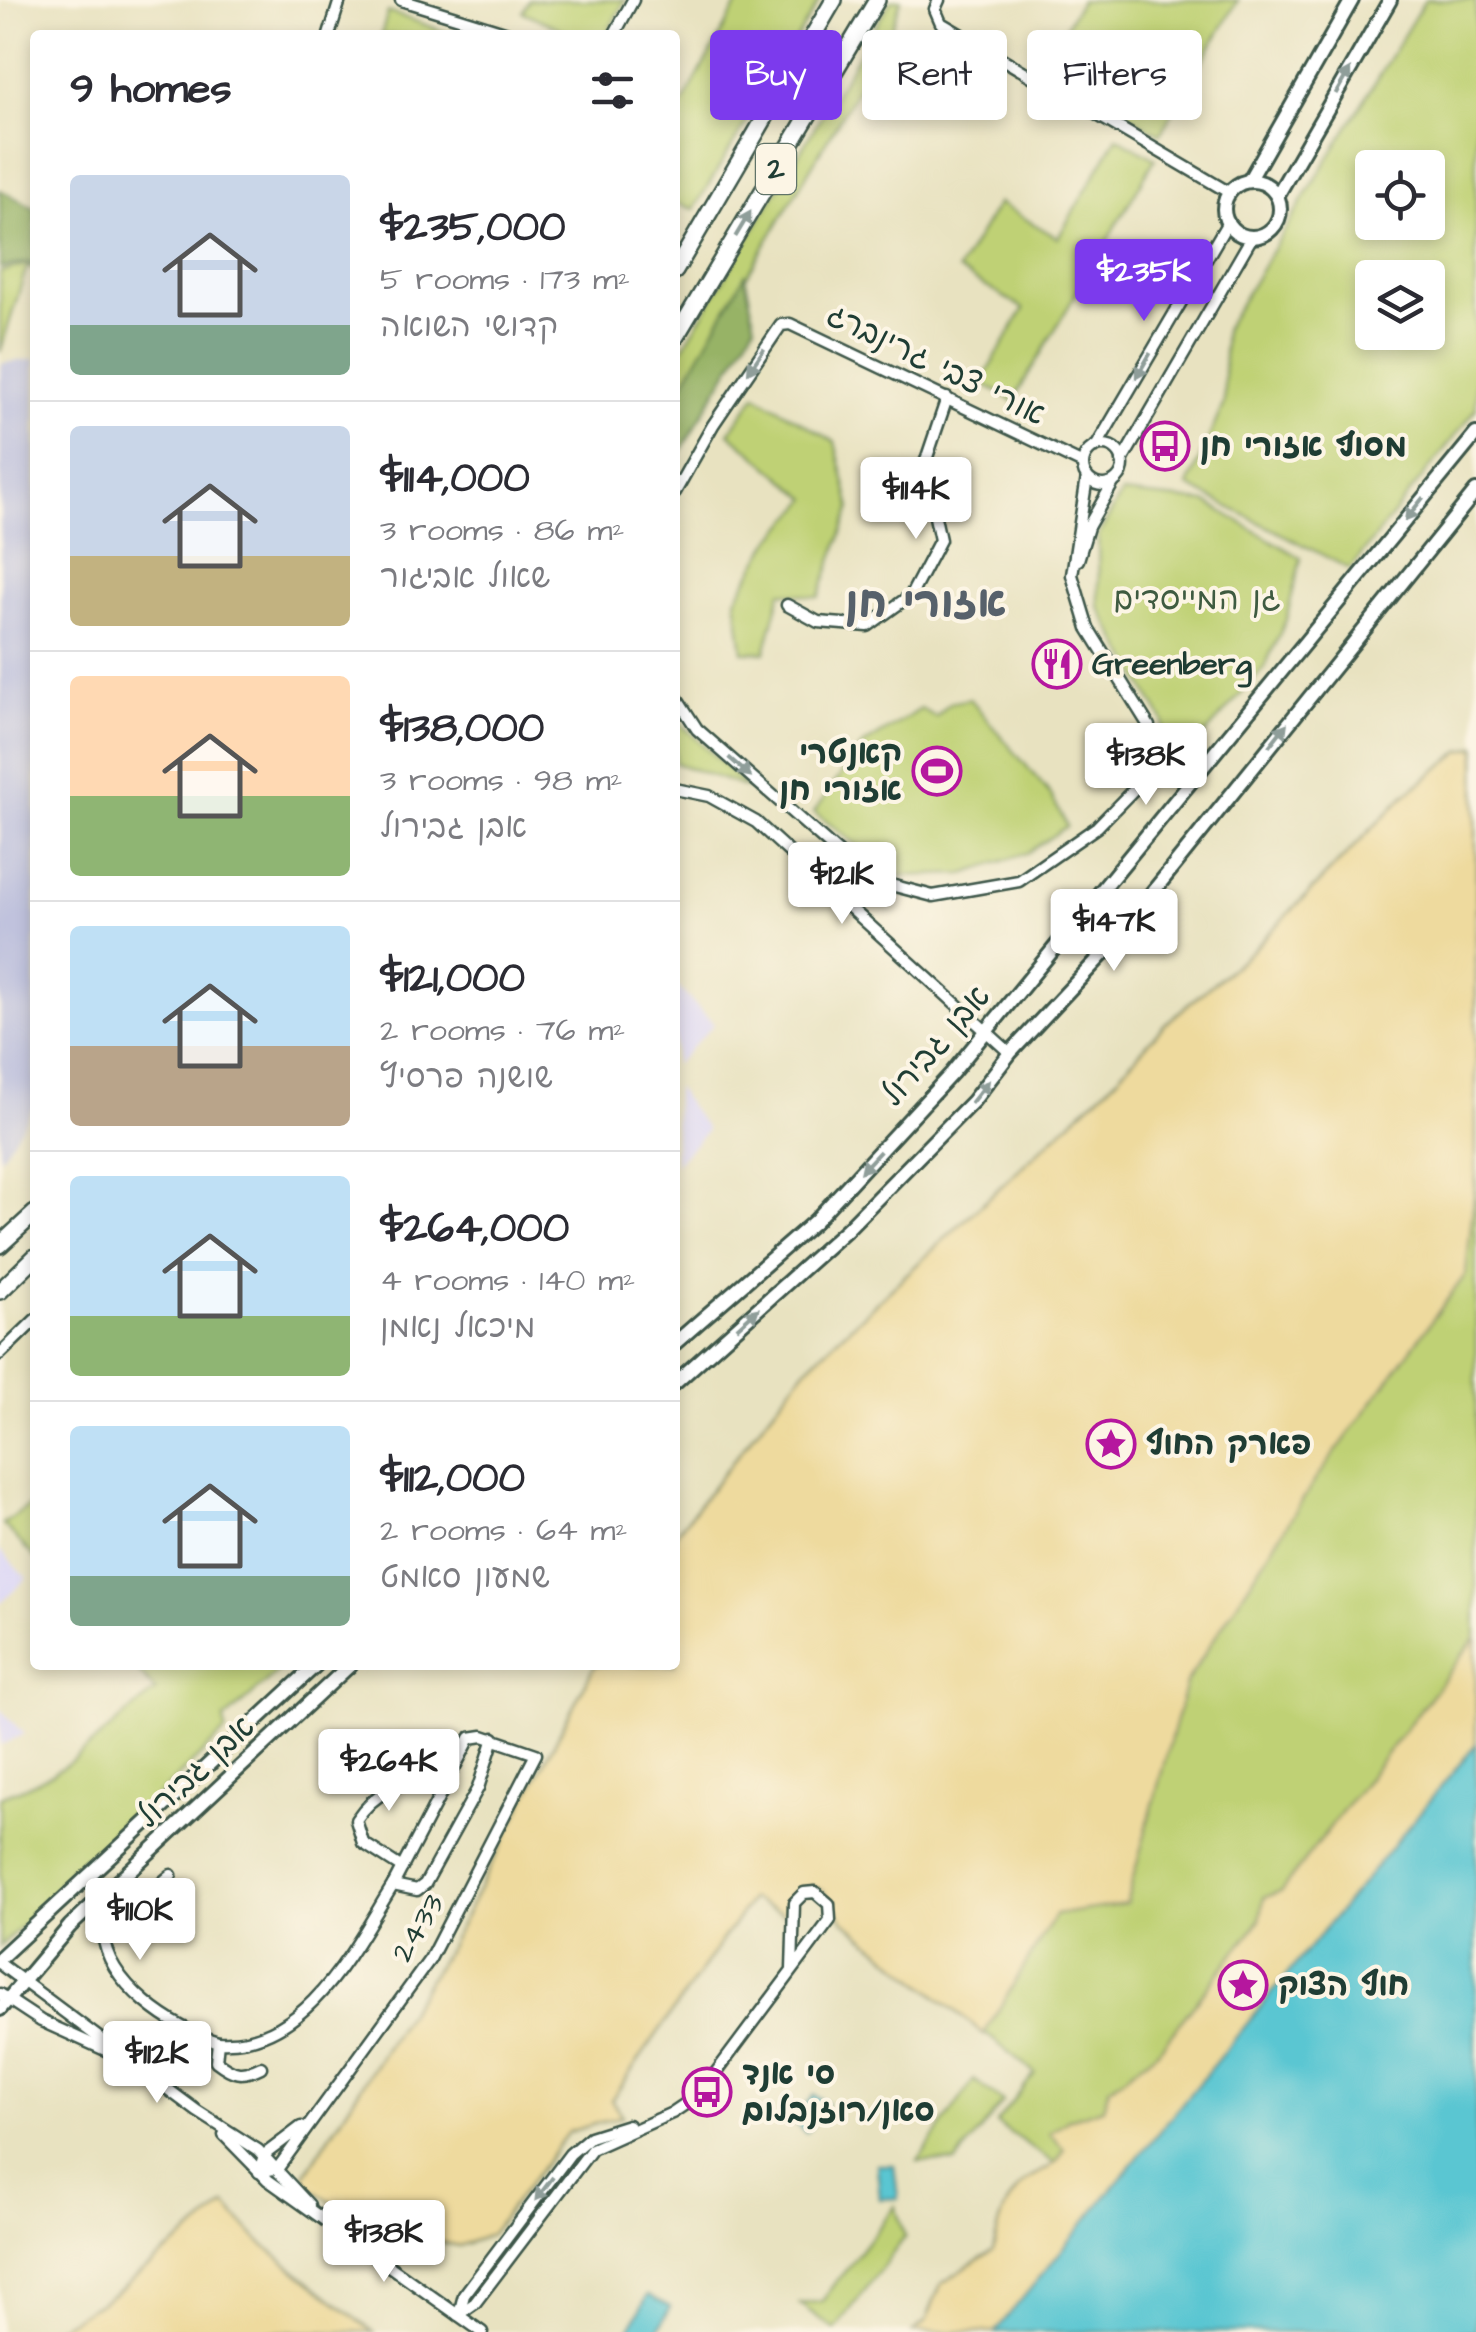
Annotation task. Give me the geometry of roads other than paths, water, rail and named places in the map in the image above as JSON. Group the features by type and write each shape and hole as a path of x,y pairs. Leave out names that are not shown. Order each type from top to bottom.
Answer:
{"highway":[{"name":"2","path":"680,262 834,0"},
{"name":"2","path":"680,330 878,0"},
{"path":"0,1245 30,1217"},
{"path":"0,1291 30,1262"}],"street":[{"path":"331,30 340,0"},
{"path":"401,0 498,30"},
{"path":"617,30 633,0"},
{"path":"1252,237 1238,233 1228,222 1224,207 1230,193 1250,182 1352,0"},
{"path":"1072,575 1088,527 1122,472 1122,462 1252,237 1276,223 1276,196 1390,0"},
{"path":"937,5 942,23 1230,193"},
{"path":"1250,182 1265,184 1276,196"},
{"path":"680,702 698,729 868,879 933,896 1019,881 1098,827 1140,786 1149,726 1088,628 1072,575 1087,477 1084,464 1228,222"},
{"name":"אורי צבי גרינברג","path":"680,483 715,422 781,325 804,328 1084,464"},
{"path":"787,604 818,622 868,626 911,595 940,540 924,466 947,398"},
{"name":"אבן גבירול","path":"680,1339 815,1221 986,1032 1476,434"},
{"path":"1096,447 1112,448 1122,462"},
{"path":"1087,477 1096,484 1113,483"},
{"name":"אבן גבירול","path":"680,1379 847,1229 973,1101 1010,1054 1102,956 1476,491"},
{"path":"680,789 709,796 756,822 1010,1054"},
{"path":"0,1354 30,1325"},
{"name":"אבן גבירול","path":"0,1961 311,1670"},
{"name":"אבן גבירול","path":"3,2001 70,1926 345,1670"},
{"path":"171,1876 103,1933 105,1949 140,1997 187,2034 236,2043 273,2033 299,2014 349,1956 402,1868 470,1738 494,1738 478,1788 425,1884 417,1890 393,1884"},
{"name":"2433","path":"278,2168 452,1926 536,1754 494,1738"},
{"path":"402,1868 363,1843 356,1820 386,1790 426,1778 447,1779"},
{"path":"458,2315 475,2303 592,2149 700,2094 792,1970 831,1915 826,1899 816,1892 804,1893 794,1902 792,1970"},
{"path":"0,1961 197,2111 264,2155 309,2205"},
{"path":"3,2001 141,2068"},
{"path":"218,2042 216,2061 232,2074 261,2068"},
{"path":"197,2111 259,2172 482,2332"},
{"name":"2433","path":"264,2155 316,2112"},
{"path":"259,2172 264,2155"},
{"path":"259,2172 278,2168"}],"water":[{"path":"1476,1744 1476,2332 995,2332"},
{"path":"814,2095 827,2104 806,2133 792,2121"},
{"path":"877,2165 894,2165 898,2198 880,2199"},
{"path":"648,2295 670,2307 657,2332 628,2332"}],"place":[{"name":"מסוף אזורי חן","path":"1165,446"},
{"name":"Greenberg","path":"1057,664"},
{"name":"קאנטרי אזורי חן","path":"937,771"},
{"name":"פארק החוף","path":"1111,1444"},
{"name":"חוף הצוק","path":"1243,1985"},
{"name":"סי אנד סאן/רוזנבלום","path":"707,2092"}],"district":[{"name":"אזורי חן","path":"926,604"}],"park label":[{"name":"גן המייסדים","path":"1197,599"}]}
